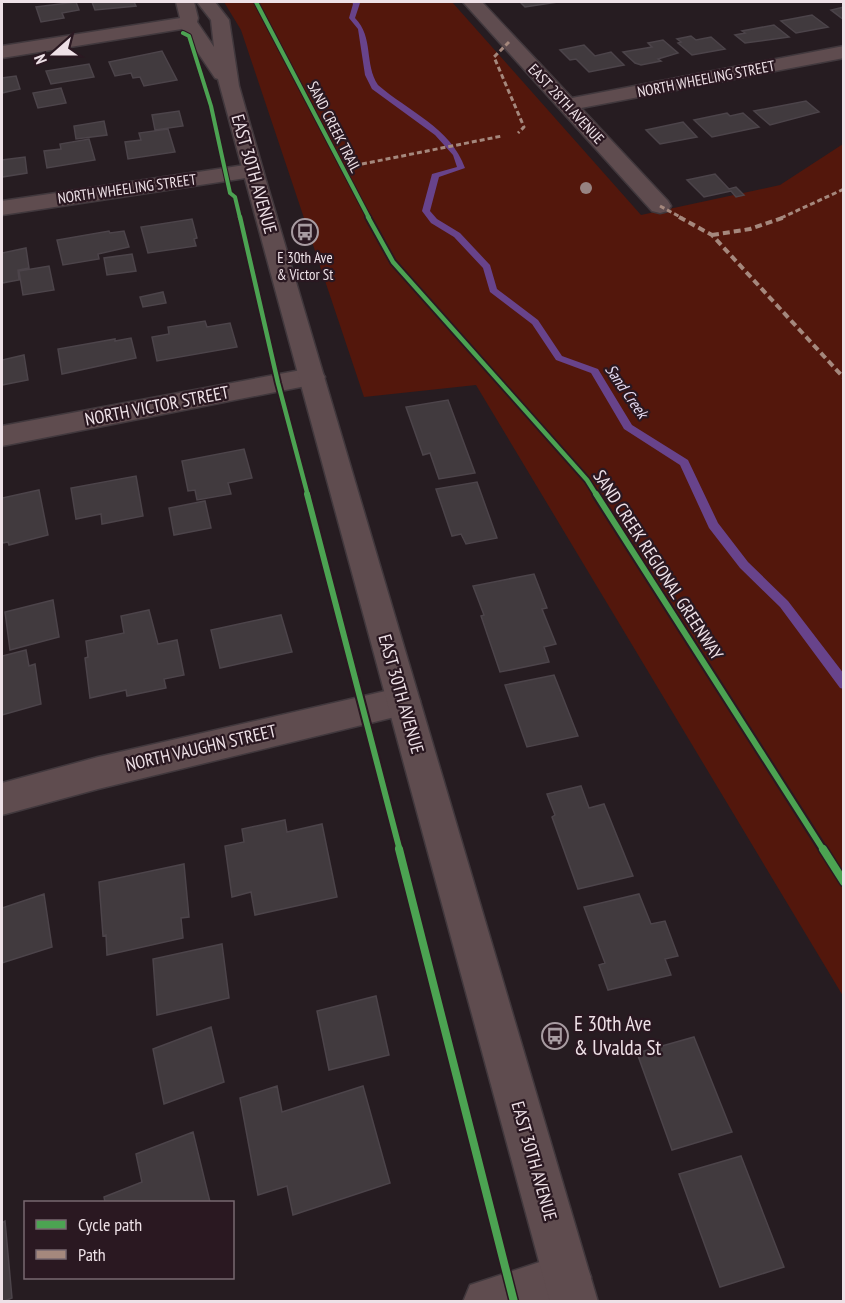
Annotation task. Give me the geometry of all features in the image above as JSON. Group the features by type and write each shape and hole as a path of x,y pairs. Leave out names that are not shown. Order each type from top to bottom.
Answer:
{"street":[{"name":"EAST 28TH AVENUE","path":"472,2 660,206"},
{"path":"2,52 188,17 207,28 214,13"},
{"name":"EAST 30TH AVENUE","path":"214,13 229,86 252,171 570,1289"},
{"name":"EAST 30TH AVENUE","path":"188,17 229,86"},
{"name":"NORTH WHEELING STREET","path":"567,105 843,52"},
{"name":"NORTH WHEELING STREET","path":"2,208 252,171"},
{"name":"NORTH VICTOR STREET","path":"2,436 312,377"},
{"name":"NORTH VAUGHN STREET","path":"2,800 98,773 402,701"},
{"path":"487,1302 570,1289"}],"shaded area":[{"path":"224,2 452,2 641,215 780,185 843,144 843,996 476,385 364,397 241,30"}],"building":[{"path":"76,2 79,10 62,13 64,18 41,22 36,7"},
{"path":"92,2 134,2 136,6 95,10"},
{"path":"520,2 558,2 525,7"},
{"path":"844,7 844,20 831,10"},
{"path":"812,15 828,27 796,33 781,21"},
{"path":"774,25 789,37 745,43 735,35 745,33 742,31"},
{"path":"691,36 696,40 711,37 725,49 692,55 678,43 681,42 677,39"},
{"path":"663,40 678,53 658,59 661,61 641,65 635,63 623,52 652,47 648,43"},
{"path":"584,45 595,56 611,52 624,65 589,72 576,59 570,60 560,50"},
{"path":"162,51 177,80 144,86 140,77 133,78 131,73 115,76 109,62"},
{"path":"89,64 94,77 51,84 46,71"},
{"path":"16,76 20,89 2,93 2,78"},
{"path":"61,88 66,103 38,108 33,93"},
{"path":"806,101 819,112 770,125 754,111"},
{"path":"179,111 183,126 155,130 152,115"},
{"path":"727,113 730,116 743,113 759,127 712,137 694,120"},
{"path":"104,121 107,135 76,139 74,126"},
{"path":"683,122 697,137 660,144 646,130"},
{"path":"168,129 175,152 128,159 125,142 141,140 139,133"},
{"path":"89,139 95,160 47,168 44,151 61,149 60,144"},
{"path":"25,157 27,173 2,177 2,160"},
{"path":"715,174 729,189 736,187 744,195 736,197 731,191 704,197 687,180"},
{"path":"192,219 197,238 194,239 196,246 148,253 141,227"},
{"path":"109,231 110,233 124,231 129,247 98,254 99,259 63,265 57,240"},
{"path":"26,248 29,268 18,270 19,280 2,283 2,253"},
{"path":"132,254 136,271 107,275 104,258"},
{"path":"49,266 54,290 23,295 19,271"},
{"path":"163,292 166,303 143,307 140,297"},
{"path":"205,321 207,327 230,323 237,347 157,361 152,337 169,334 168,327"},
{"path":"131,338 136,358 62,374 58,349"},
{"path":"24,355 28,380 2,385 2,360"},
{"path":"448,400 475,473 439,479 430,453 423,455 406,407"},
{"path":"244,449 252,478 228,483 231,494 197,500 195,490 188,491 182,461"},
{"path":"136,476 143,516 102,524 101,514 76,519 71,488"},
{"path":"477,482 497,538 466,544 461,534 452,536 436,489"},
{"path":"39,490 48,535 9,545 8,542 2,543 2,498"},
{"path":"205,501 211,528 174,535 169,508"},
{"path":"534,574 547,608 542,609 556,644 544,647 549,662 500,672 481,616 484,615 473,586"},
{"path":"53,600 59,637 10,650 5,612"},
{"path":"149,610 158,644 177,640 184,675 164,679 166,688 127,696 126,690 90,698 85,658 88,657 86,641 124,633 121,616"},
{"path":"281,615 292,652 220,668 211,630"},
{"path":"26,650 29,666 35,664 41,704 2,715 2,656"},
{"path":"554,675 578,736 527,747 505,685"},
{"path":"581,786 589,808 604,804 633,876 578,889 552,817 555,815 547,794"},
{"path":"285,820 287,832 322,824 337,897 255,915 251,892 232,897 225,846 244,842 242,829"},
{"path":"184,864 189,917 181,918 183,938 107,955 106,935 103,936 99,882"},
{"path":"44,894 52,947 2,963 2,908"},
{"path":"639,894 651,924 665,921 678,956 665,959 671,975 608,990 599,965 605,963 584,907"},
{"path":"222,944 229,998 157,1015 153,959"},
{"path":"376,996 389,1055 329,1070 317,1011"},
{"path":"211,1027 224,1082 164,1104 153,1049"},
{"path":"694,1037 732,1132 672,1150 637,1053"},
{"path":"277,1086 282,1112 363,1086 390,1183 293,1215 287,1186 258,1195 240,1098"},
{"path":"193,1132 210,1201 105,1201 104,1197 142,1182 136,1154"},
{"path":"741,1156 784,1267 720,1287 679,1174"},
{"path":"5,1221 12,1298 2,1302 2,1223"}],"waterway":[{"name":"Sand Creek","path":"355,2 357,3 352,18 361,29 371,82 385,96 437,133 457,155 461,168 435,176 426,211 434,221 457,235 487,267 493,290 535,322 559,358 595,371 628,427 684,463 713,525 744,565 784,604 844,684"}],"marked path":[{"path":"509,42 494,57 524,127 518,133"},
{"path":"362,164 502,136"},
{"path":"712,235 771,223 844,189"},
{"path":"660,206 712,235 844,378"}],"cycle path":[{"name":"SAND CREEK TRAIL","path":"256,2 341,168 393,262 587,480 844,882"},
{"path":"183,33 189,36 211,106 230,193 235,197 278,383 364,710 514,1302"}],"place":[{"name":"E 30th Ave & Victor St","path":"305,232"},
{"name":"E 30th Ave & Uvalda St","path":"555,1036"}]}
